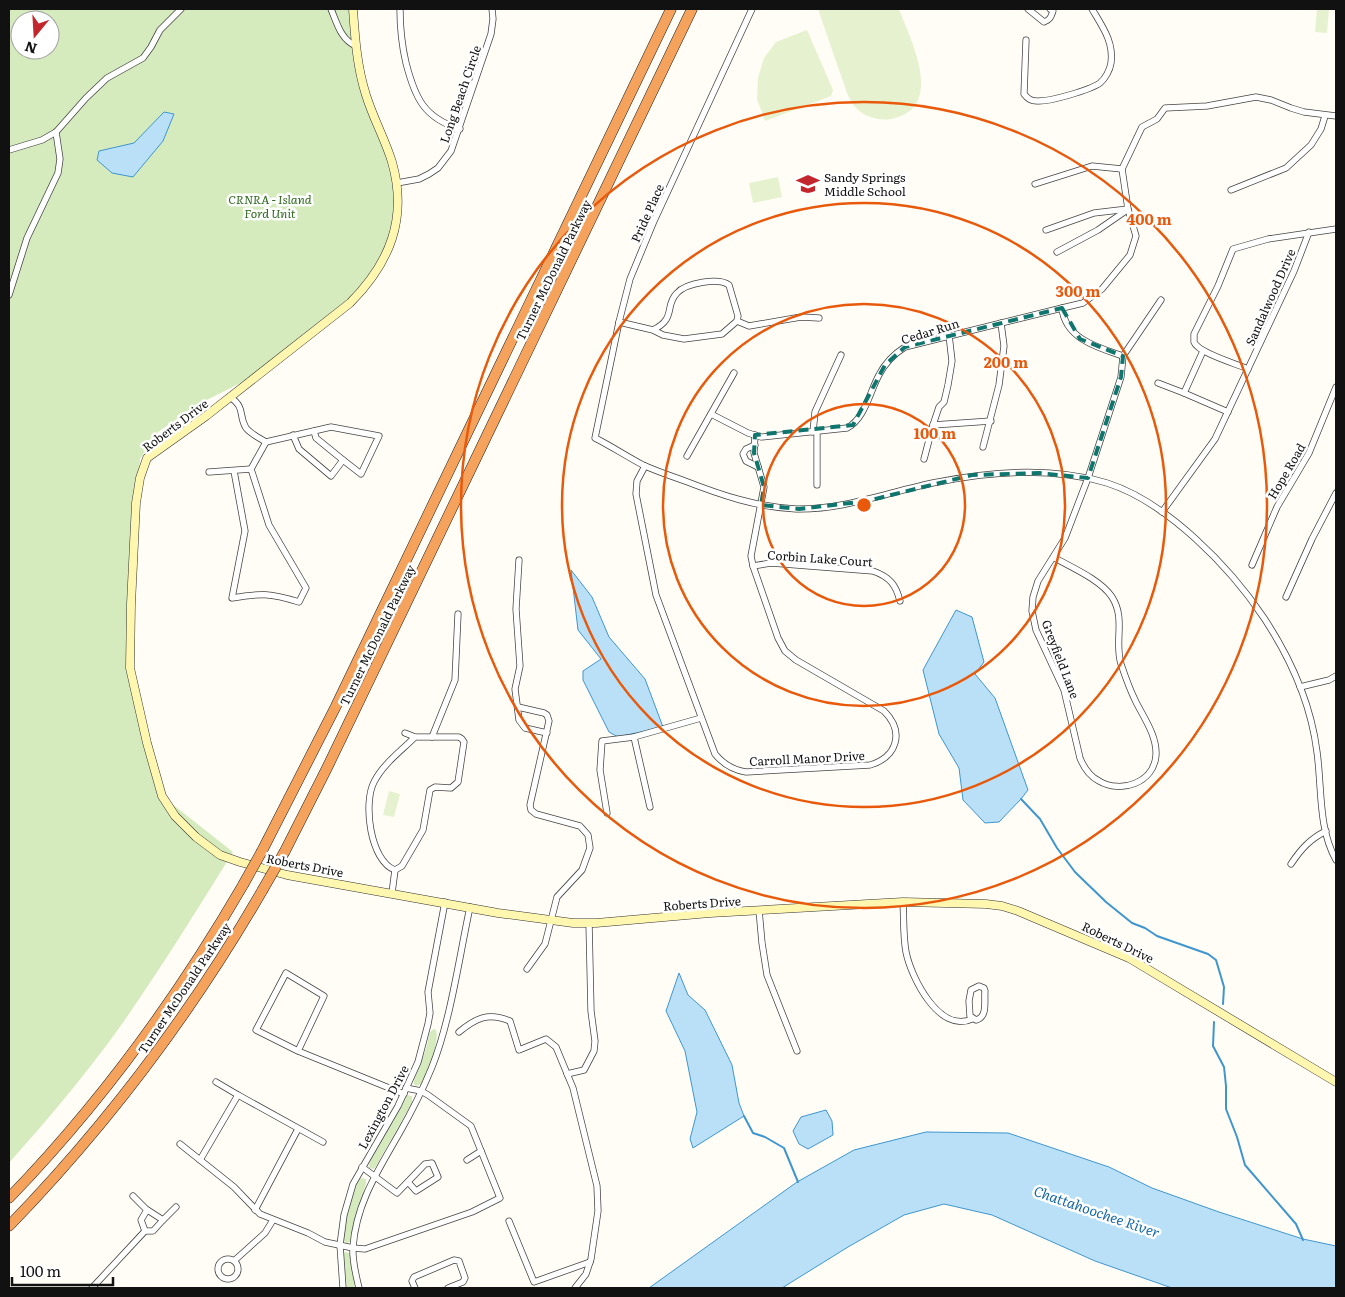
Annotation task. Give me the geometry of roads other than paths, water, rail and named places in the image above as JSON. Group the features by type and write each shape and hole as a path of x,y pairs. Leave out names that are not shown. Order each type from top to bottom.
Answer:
{"highway":[{"name":"Turner McDonald Parkway","path":"9,1198 62,1139 134,1050 190,971 262,851 340,697 671,9"},
{"name":"Turner McDonald Parkway","path":"9,1226 83,1145 132,1085 191,1004 285,851 692,9"}],"street":[{"path":"9,150 42,140 56,132 86,98 107,78 143,58 160,30 181,9"},
{"path":"331,9 341,34 348,42 356,46"},
{"name":"Roberts Drive","path":"353,9 356,46 366,93 391,161 397,184 396,228 388,252 375,274 350,303 230,397 147,458 140,478 136,503 130,668 157,782 162,796 175,816 196,837 220,855 240,862 287,875 551,920 589,923 759,910 903,902 1002,906 1100,944 1129,958 1336,1082"},
{"path":"400,9 404,53 416,95 438,120 460,129"},
{"name":"Long Beach Circle","path":"397,184 419,179 438,168 451,151 491,34 492,9"},
{"name":"Pride Place","path":"644,466 595,438 619,322 630,279 654,221 752,9"},
{"path":"1028,9 1044,22 1048,21 1051,17 1053,11 1050,9"},
{"path":"1026,40 1024,94 1028,99 1035,102 1044,101 1092,88 1102,82 1111,63 1109,38 1092,9"},
{"path":"1035,184 1092,166 1122,169 1142,127 1157,119 1165,108 1207,106 1256,97 1271,100 1290,108 1325,116 1336,116"},
{"path":"1231,190 1286,168 1311,145 1322,130 1325,116"},
{"path":"9,295 27,238 58,173 60,158 56,132"},
{"name":"Cedar Run","path":"712,414 748,433 761,436 841,430 853,425 862,412 880,374 894,354 905,347 1083,303 1102,289 1130,255 1136,236 1128,209 1122,169"},
{"path":"1046,230 1094,213 1128,209"},
{"path":"1057,252 1098,230 1128,209"},
{"name":"Sandalwood Drive","path":"1203,351 1195,344 1194,334 1234,249 1268,239 1336,228"},
{"name":"Sandalwood Drive","path":"1162,512 1215,439 1294,271 1309,232"},
{"path":"653,330 665,323 673,298 679,291 711,281 721,281 729,285 738,321"},
{"path":"1062,308 1071,330 1080,339 1096,347 1123,356 1161,300"},
{"path":"738,321 749,326 801,317 819,318"},
{"path":"619,322 684,340 722,334 738,321"},
{"path":"983,447 999,385 1004,346 1001,323"},
{"path":"924,459 933,425 939,407 944,402 948,385 952,361 949,335"},
{"path":"1184,393 1203,351 1248,369"},
{"path":"817,485 815,412 841,355"},
{"name":"Greyfield Lane","path":"1053,556 1097,582 1111,595 1119,613 1120,663 1136,702 1148,724 1156,753 1155,763 1150,772 1125,788 1098,781 1087,771 1080,758 1066,696 1036,630 1032,611 1033,597 1038,582 1053,556 1065,538 1088,478 1121,377 1123,356"},
{"path":"687,456 734,373"},
{"path":"1158,384 1228,412"},
{"name":"Hope Road","path":"1252,565 1277,507 1309,453 1336,387"},
{"path":"230,397 241,408 247,428 266,442"},
{"path":"933,425 991,421"},
{"path":"234,471 245,531 232,598 258,593 279,596 299,602 306,588 269,525 251,469 266,442 294,435 332,427 379,436 361,474 316,438 314,431"},
{"path":"294,435 299,449 331,476 343,460"},
{"path":"755,435 754,454 764,487 761,505"},
{"path":"755,445 746,449 743,454 746,460 758,467"},
{"path":"644,466 716,493 761,505 799,509 867,501 937,482 972,476 1039,473 1088,478 1130,493 1162,512 1202,546 1239,584 1264,618 1281,646 1300,687 1313,727 1326,831 1328,842 1336,860"},
{"name":"Carroll Manor Drive","path":"644,466 637,481 636,494 656,594 712,747 720,760 732,768 746,772 878,763 887,757 896,740 894,724 884,711 796,660 785,651 778,638 752,566 752,546 761,505"},
{"path":"209,472 251,469"},
{"path":"1286,598 1312,539 1336,493"},
{"path":"519,560 516,609 520,666 515,689 518,720 522,726 546,733"},
{"name":"Corbin Lake Court","path":"752,566 771,563 873,571 884,575 892,581 897,589 900,601"},
{"path":"432,737 455,680 458,614"},
{"path":"1300,687 1329,680 1336,676"},
{"path":"518,707 547,715 549,721 530,810 536,814 580,826 588,835 590,848 582,870 557,897 544,944 527,969"},
{"path":"608,813 600,770 602,741 634,737 701,718"},
{"path":"395,870 402,866 423,830 430,790 435,787 451,788 458,782 464,742 458,737 415,737 405,733"},
{"path":"395,870 389,867 379,854 374,843 368,809 369,796 373,783 385,766 415,737"},
{"path":"634,737 650,807"},
{"path":"1291,864 1300,850 1313,837 1326,831"},
{"path":"392,893 395,870"},
{"name":"Lexington Drive","path":"344,1288 340,1245 341,1230 348,1200 362,1167 405,1091 418,1062 430,1013 428,992 445,902"},
{"path":"903,902 906,953 911,971 920,988 932,1006 943,1015 963,1021 978,1020 984,1014 984,988 979,986 971,990 969,1012 972,1019"},
{"name":"Lexington Drive","path":"359,1288 353,1248 359,1212 374,1176 411,1112 440,1043 470,907"},
{"path":"759,910 767,976 798,1051"},
{"path":"567,1074 584,1070 594,1047 591,1011 589,923"},
{"path":"180,1144 242,1193 260,1214 308,1233 325,1242 353,1248 365,1249 472,1212 500,1198 471,1126 421,1091 405,1091 298,1051 256,1030 286,973 324,996 298,1051"},
{"path":"459,1032 474,1020 486,1017 505,1019 510,1021 519,1050 546,1038 556,1047 573,1088 596,1186 598,1211 590,1262 586,1274 575,1288"},
{"path":"216,1082 323,1142"},
{"path":"200,1160 238,1095"},
{"path":"255,1210 298,1129"},
{"path":"467,1160 481,1152"},
{"path":"362,1167 397,1193 408,1182 426,1164 432,1163 438,1177 416,1191 408,1182"},
{"path":"133,1196 147,1210 163,1220"},
{"path":"92,1288 145,1231 153,1231 176,1207"},
{"path":"145,1231 141,1220 147,1210"},
{"path":"235,1260 265,1233 272,1220"},
{"path":"508,1220 534,1282 590,1262"},
{"path":"415,1288 412,1281 414,1277 454,1260 459,1261 465,1278 463,1282 448,1288"}],"water":[{"path":"164,112 174,114 163,141 133,177 112,173 97,160 99,151 134,143"},
{"path":"571,570 592,597 609,637 645,679 663,727 618,737 609,732 583,680 583,671 601,659 578,630"},
{"path":"956,610 972,617 984,662 975,674 995,698 1028,790 999,822 985,823 963,800 959,768 939,734 923,670"},
{"path":"679,973 688,995 705,1010 732,1065 739,1103 744,1116 693,1148 690,1139 697,1112 685,1051 666,1011"},
{"path":"826,1110 832,1121 833,1135 808,1149 799,1144 793,1131 801,1117"},
{"name":"Chattahoochee River","path":"926,1132 1008,1133 1109,1167 1152,1188 1219,1212 1303,1239 1336,1246 1336,1288 1172,1288 1095,1261 992,1215 944,1204 904,1215 782,1288 649,1288 797,1182 854,1150"}],"waterway":[{"path":"1021,799 1040,819 1057,848 1075,872 1106,902 1132,923 1145,928 1157,936 1208,954 1216,960 1224,987 1223,1004"},
{"path":"1214,1022 1213,1046 1224,1067 1226,1109 1245,1165 1296,1224 1303,1240"},
{"path":"744,1116 753,1133 765,1137 784,1148 798,1182"}],"place":[{"name":"Sandy Springs Middle School","path":"808,184"}],"park label":[{"name":"CRNRA - Island Ford Unit","path":"270,206"}]}
